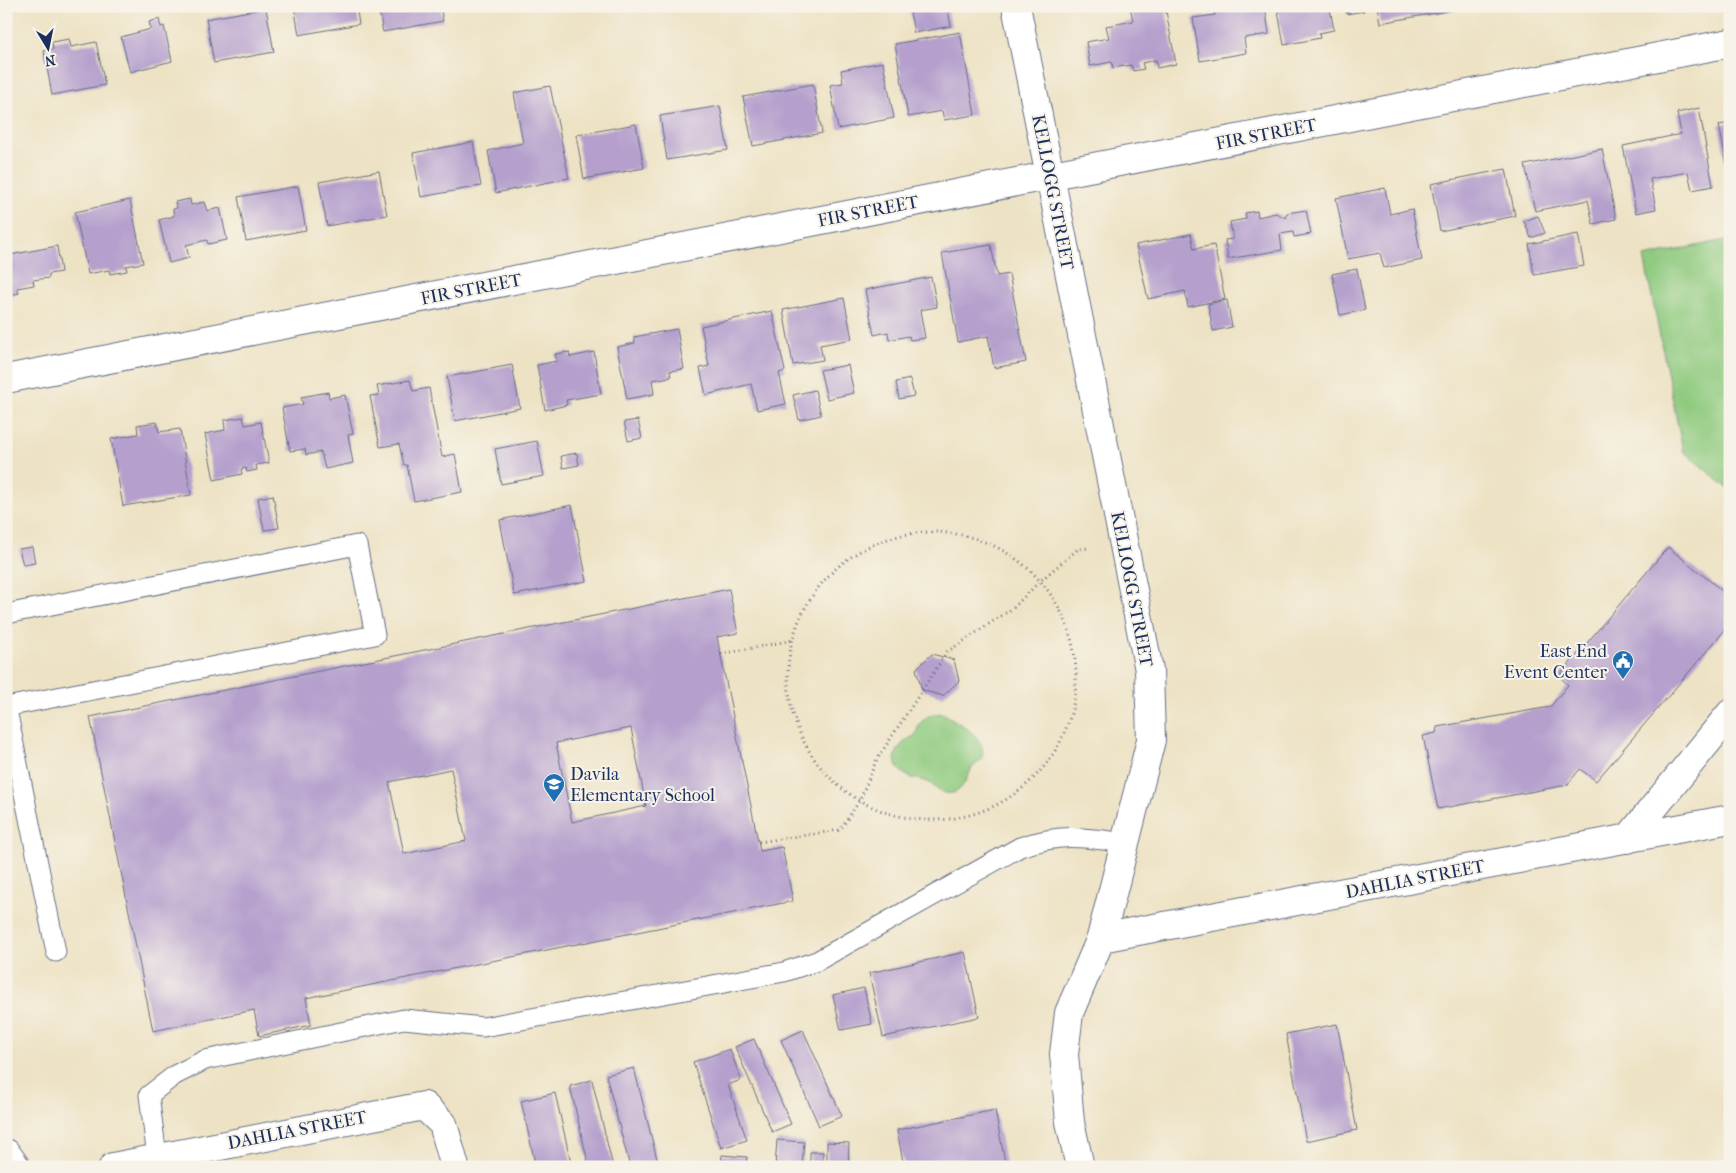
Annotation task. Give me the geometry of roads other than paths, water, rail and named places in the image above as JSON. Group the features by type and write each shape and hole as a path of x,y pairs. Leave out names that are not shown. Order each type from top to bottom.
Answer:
{"street":[{"name":"KELLOGG STREET","path":"1016,6 1149,670 1151,740 1101,938 1069,1013 1064,1054 1070,1122 1080,1167"},
{"name":"FIR STREET","path":"6,379 1730,43"},
{"path":"1628,839 1730,714"},
{"name":"DAHLIA STREET","path":"1101,938 1730,819"},
{"name":"DAHLIA STREET","path":"113,1167 424,1106 443,1124 455,1167"},
{"path":"6,1153 16,1167"}],"lane":[{"path":"6,614 357,545 375,635 6,706 56,952"},
{"path":"157,1157 148,1095 175,1075 204,1060 404,1019 484,1027 784,972 817,961 1020,847 1046,838 1078,836 1125,843"}],"place":[{"name":"East End Event Center","path":"1623,680"},
{"name":"Davila Elementary School","path":"554,803"}]}
